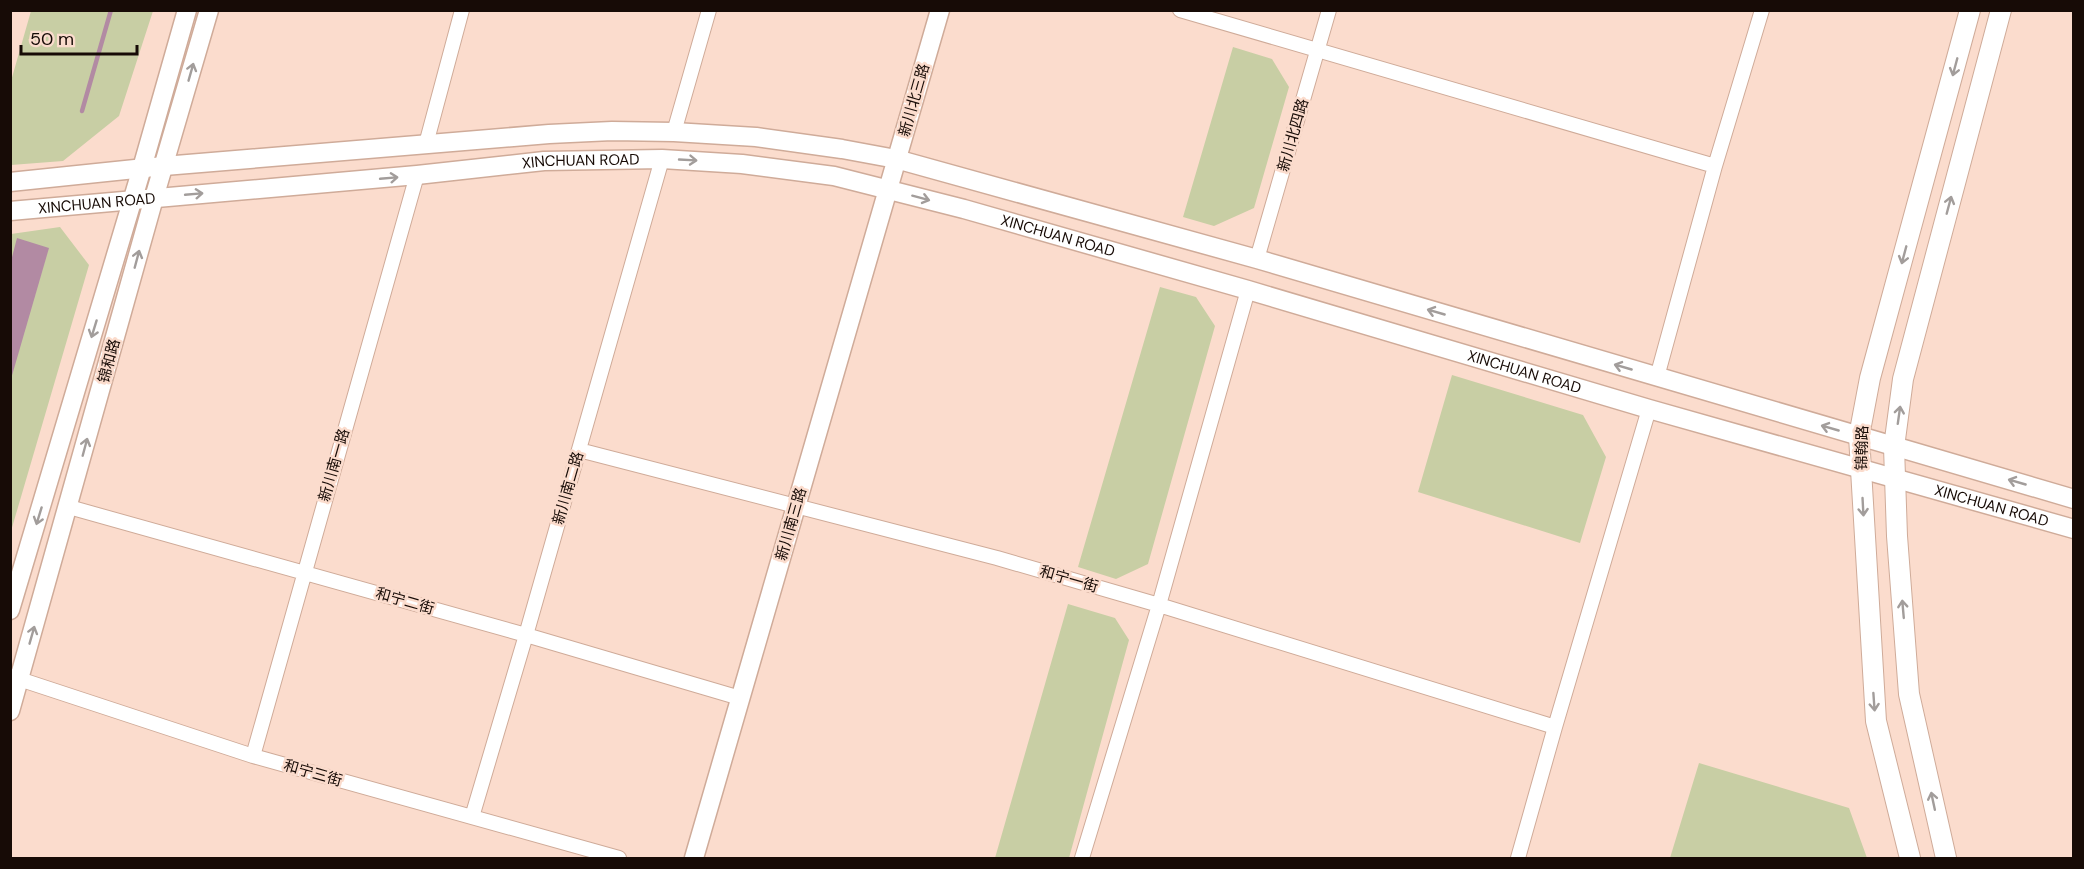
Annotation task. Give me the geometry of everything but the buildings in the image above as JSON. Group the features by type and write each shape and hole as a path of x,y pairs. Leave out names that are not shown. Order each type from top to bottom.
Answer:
{"main road":[{"name":"锦翰路","path":"1910,858 1876,721 1858,436 1870,378 1970,10"},
{"path":"1946,858 1909,694 1897,536 1894,447 1904,379 2001,10"}],"street":[{"name":"锦和路","path":"10,610 133,200 187,10"},
{"name":"锦和路","path":"10,711 15,677 69,507 154,198 209,10"},
{"path":"426,144 462,10"},
{"path":"674,132 709,10"},
{"name":"新川北三路","path":"888,189 940,10"},
{"path":"1180,10 1715,166"},
{"name":"新川北四路","path":"1257,258 1329,10"},
{"path":"1657,377 1715,166 1762,10"},
{"name":"XINCHUAN ROAD","path":"10,182 164,166 612,131 756,137 842,149 897,159 1257,258 2073,499"},
{"name":"XINCHUAN ROAD","path":"10,211 417,176 544,161 662,159 742,164 834,176 964,209 1248,290 1649,409 2073,529"},
{"name":"新川南二路","path":"472,817 662,159"},
{"name":"新川南一路","path":"253,756 417,176"},
{"name":"新川南三路","path":"694,858 888,189"},
{"path":"1082,858 1159,605 1248,290"},
{"path":"1518,858 1649,409"},
{"name":"和宁一街","path":"579,450 997,558 1159,605 1555,727"},
{"name":"和宁二街","path":"69,507 526,635 740,698"},
{"name":"和宁三街","path":"15,677 253,756 619,858"}],"green space":[{"path":"31,11 153,11 119,116 63,161 11,165 11,81"},
{"path":"1233,47 1272,59 1289,87 1254,208 1214,226 1183,217"},
{"path":"60,227 89,265 11,531 11,234"},
{"path":"1160,287 1196,297 1215,326 1148,564 1116,579 1078,567"},
{"path":"1452,375 1583,415 1606,457 1580,543 1418,492"},
{"path":"1068,604 1115,618 1129,640 1069,858 995,858"},
{"path":"1699,763 1849,808 1867,858 1670,858"}],"shaded area":[{"path":"17,238 49,248 11,379 11,261"}],"waterway":[{"path":"82,111 111,10"}]}
